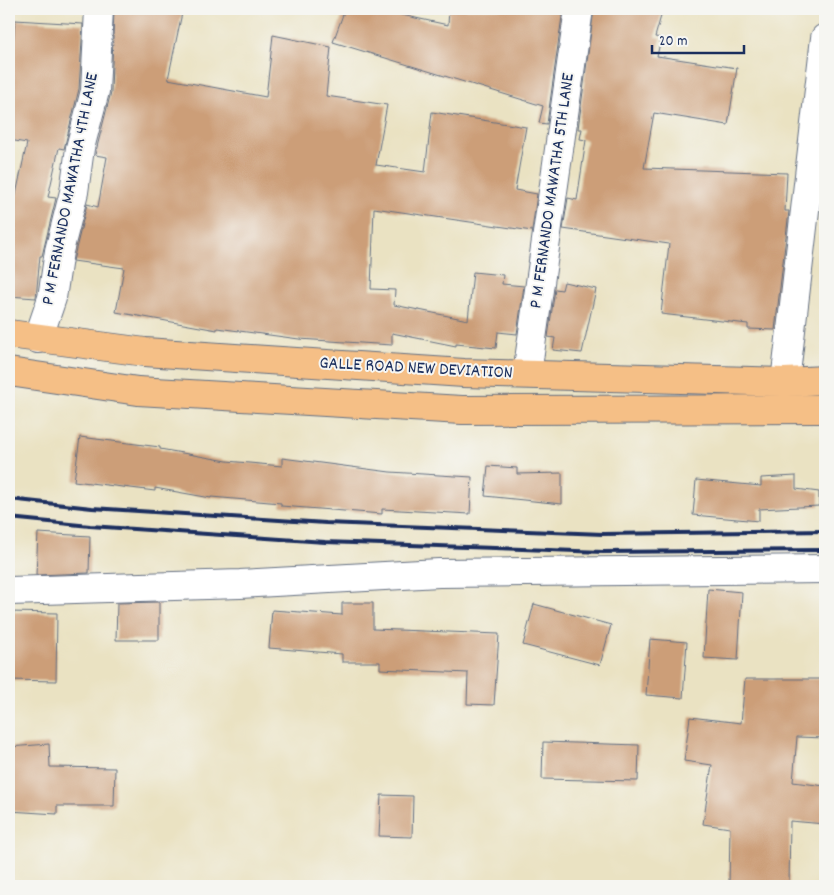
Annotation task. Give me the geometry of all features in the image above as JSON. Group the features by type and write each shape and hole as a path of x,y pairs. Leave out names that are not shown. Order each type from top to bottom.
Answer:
{"main road":[{"name":"GALLE ROAD NEW DEVIATION","path":"9,334 145,352 464,373 785,382 825,380"},
{"name":"GALLE ROAD NEW DEVIATION","path":"9,372 138,391 462,410 825,409"}],"street":[{"name":"P M FERNANDO MAWATHA 4TH LANE","path":"38,339 52,298 59,251 74,192 80,148 95,90 99,9"},
{"name":"P M FERNANDO MAWATHA 5TH LANE","path":"527,374 579,9"},
{"path":"785,382 825,38"},
{"path":"9,590 240,584 439,574 825,569"}],"building":[{"path":"114,9 163,9 182,13 168,79 266,97 273,35 331,47 326,96 387,105 376,165 425,172 432,112 526,127 515,190 537,194 532,231 374,208 371,289 395,290 394,305 468,320 473,272 503,275 502,284 524,286 517,334 498,332 496,348 456,344 456,346 392,333 392,345 299,339 217,328 217,330 116,312 124,268 73,261 87,204 98,207 107,157 95,155 111,92"},
{"path":"345,9 374,9 448,25 449,9 563,9 547,124 539,123 543,106 333,42"},
{"path":"594,9 663,9 655,37 661,38 657,56 737,68 728,125 654,113 644,168 787,173 785,211 789,211 775,330 748,329 748,324 661,314 669,244 563,229 568,198 577,200 586,140 580,139 582,129 578,129"},
{"path":"15,20 83,24 79,89 64,149 59,148 48,197 56,198 42,256 40,256 36,298 9,296 9,227 27,143 9,140 9,86"},
{"path":"564,282 596,289 582,353 553,350 555,338 548,337 555,289 562,290"},
{"path":"80,437 160,447 160,449 227,461 282,466 282,458 390,472 472,477 470,514 382,509 382,514 281,506 281,503 211,498 155,488 155,491 74,481"},
{"path":"488,466 517,468 517,474 562,473 562,504 485,496"},
{"path":"796,476 796,489 819,492 819,506 759,509 759,521 693,515 696,480 761,486 761,478"},
{"path":"38,533 90,536 89,573 36,575"},
{"path":"708,589 742,592 738,660 704,658"},
{"path":"159,602 159,640 116,640 117,603"},
{"path":"342,603 373,603 373,629 499,634 494,705 467,704 468,673 380,669 380,662 342,662 342,654 269,648 272,610 342,615"},
{"path":"534,604 611,625 600,665 523,645"},
{"path":"9,612 57,613 56,681 9,680"},
{"path":"650,639 687,642 683,698 646,695"},
{"path":"745,679 825,679 825,738 797,737 793,782 825,786 825,824 790,821 789,886 729,886 730,828 703,824 712,765 684,761 690,717 741,723"},
{"path":"543,742 639,745 638,781 542,779"},
{"path":"49,744 50,767 115,768 114,806 57,806 57,814 9,811 9,747"},
{"path":"381,795 413,796 412,837 379,836"}],"railway":[{"path":"9,499 92,508 326,523 603,534 825,531"},
{"path":"9,518 90,526 325,542 603,552 825,550"}]}
